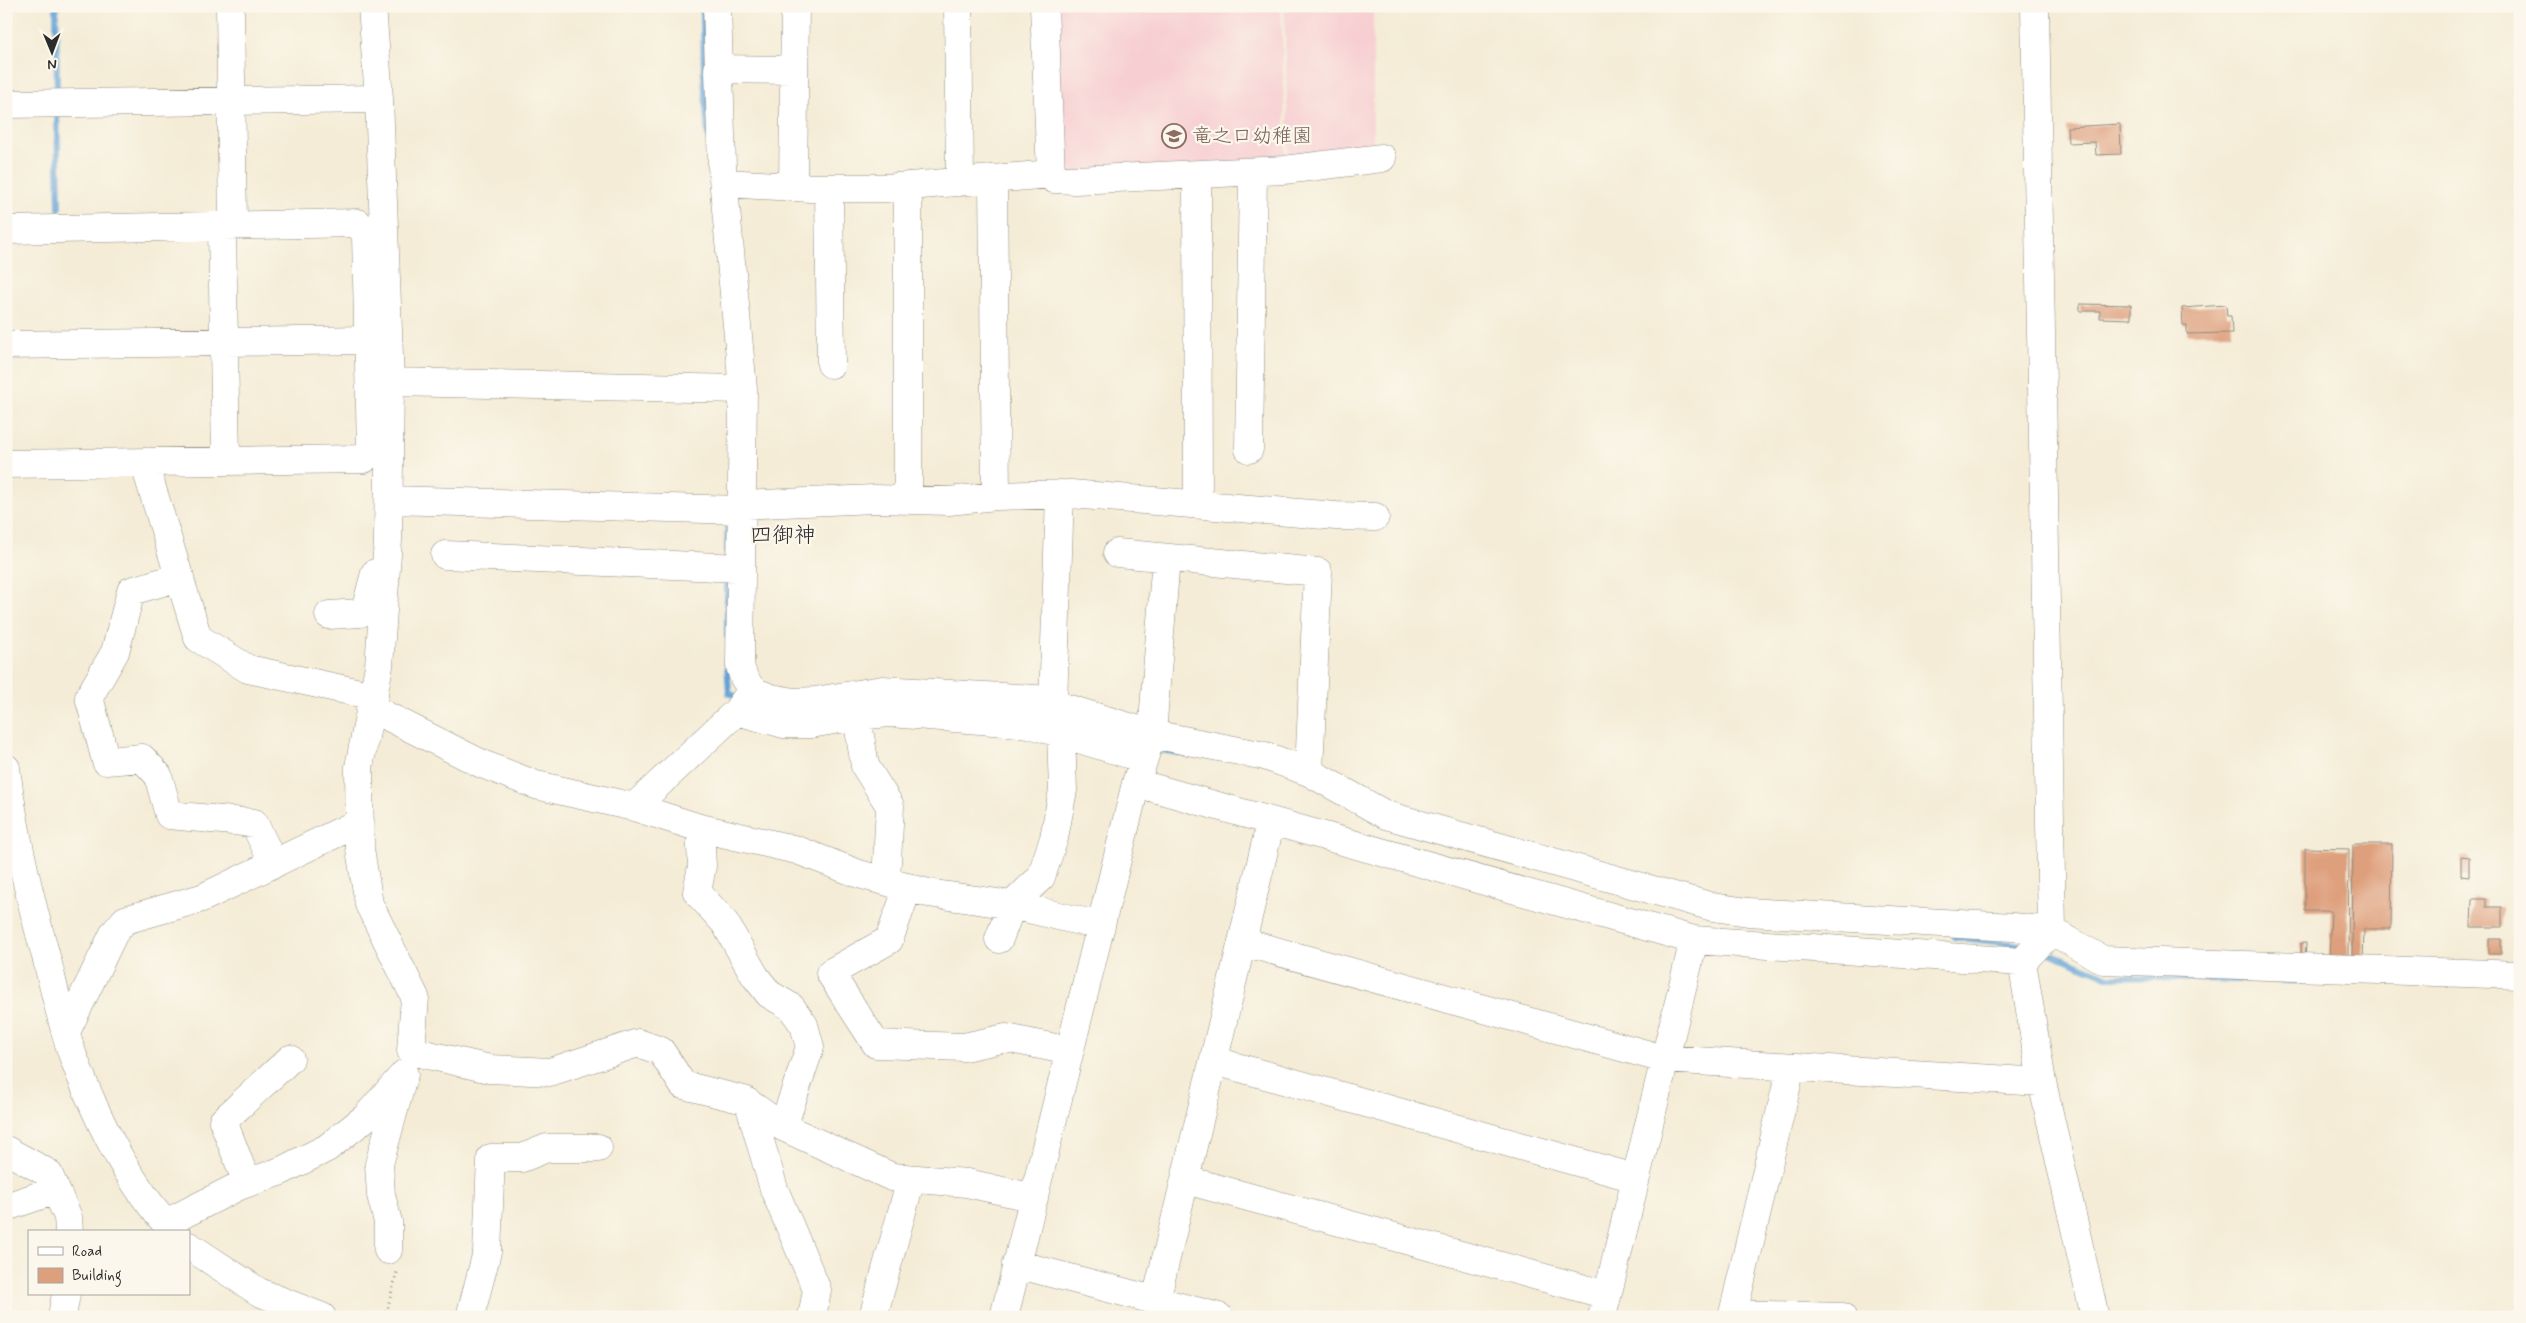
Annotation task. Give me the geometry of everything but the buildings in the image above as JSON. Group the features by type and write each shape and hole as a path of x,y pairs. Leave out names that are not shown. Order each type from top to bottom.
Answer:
{"street":[{"path":"226,461 224,343 231,102 230,6"},
{"path":"372,6 379,99 390,382 388,540 379,666 359,767 360,849 369,904 415,997 408,1062 379,1164 381,1195 388,1222 388,1250"},
{"path":"634,807 744,702 744,678 740,666 730,567 734,509 732,388 717,6"},
{"path":"793,186 795,6"},
{"path":"958,6 960,182"},
{"path":"1044,6 1051,174 1054,179 1075,180 1253,172 1382,158"},
{"path":"855,704 890,713 1030,724 1061,734 1140,771 1272,821 1694,940 2022,962 2052,931 2035,6"},
{"path":"718,69 794,70"},
{"path":"6,104 379,99"},
{"path":"1249,449 1253,172"},
{"path":"724,183 830,188 908,186 1051,174"},
{"path":"1197,175 1198,504"},
{"path":"993,178 996,496"},
{"path":"908,186 908,500"},
{"path":"830,188 831,364"},
{"path":"6,230 358,223 366,235 371,450 364,459 6,464"},
{"path":"6,345 369,340"},
{"path":"390,382 732,388"},
{"path":"144,462 198,638 248,669 372,702 482,764 536,785 634,807 700,828 797,850 859,874 897,884 1012,905 1102,926"},
{"path":"388,500 734,509 874,499 949,501 996,496 1060,494 1336,516 1375,517"},
{"path":"1053,704 1060,494"},
{"path":"329,615 360,613 366,607 374,576 388,540"},
{"path":"1117,553 1318,572 1309,772"},
{"path":"445,554 730,567"},
{"path":"1004,1317 1140,771 1152,734 1166,558"},
{"path":"180,577 131,591 115,652 89,698 106,761 142,758 158,775 169,815 254,823 274,864"},
{"path":"744,702 784,724 811,724 892,690 1036,699 1152,734 1265,756 1309,772 1386,815 1713,907 1748,912 2003,926 2052,931 2103,960 2520,975"},
{"path":"855,704 865,766 890,806 897,884 889,940 830,973 876,1044 964,1047 1006,1038 1070,1051"},
{"path":"999,939 1012,905 1041,877 1054,838 1063,790 1061,734"},
{"path":"6,768 12,821 27,888 73,1055 116,1153 152,1209 170,1227 246,1183 281,1170 327,1148 365,1118 408,1062"},
{"path":"1156,1300 1272,821"},
{"path":"66,1032 114,933 126,920 202,898 360,822"},
{"path":"700,828 702,866 697,892 725,923 755,976 770,994 791,1007 804,1025 810,1047 783,1127"},
{"path":"1186,1180 1605,1306 1694,940"},
{"path":"1243,942 1664,1059 2042,1082"},
{"path":"2022,962 2042,1082 2095,1317"},
{"path":"408,1062 550,1072 638,1043 661,1050 684,1085 744,1100 783,1127 892,1176 967,1183 1034,1198"},
{"path":"246,1183 223,1121 290,1059"},
{"path":"1215,1061 1635,1178"},
{"path":"1791,1067 1732,1316 1842,1317"},
{"path":"748,1103 774,1189 817,1290 812,1317"},
{"path":"470,1317 487,1252 491,1158 522,1158 548,1148 598,1148"},
{"path":"6,1150 48,1173 68,1217 69,1230"},
{"path":"872,1317 911,1179"},
{"path":"6,1207 56,1190"},
{"path":"190,1247 259,1292 322,1317"},
{"path":"1016,1264 1219,1317"},
{"path":"62,1317 66,1296"}],"path":[{"path":"385,1317 397,1271 388,1250"}],"shaded area":[{"path":"1056,6 1281,6 1286,162 1061,172"},
{"path":"1284,6 1373,6 1373,151 1289,161"}],"waterway":[{"path":"56,6 57,97"},
{"path":"703,6 704,74 708,135"},
{"path":"57,109 59,208"},
{"path":"727,561 728,516"},
{"path":"727,574 727,636"},
{"path":"727,664 729,693 739,698"},
{"path":"1155,749 1185,754"},
{"path":"1954,937 2028,946"},
{"path":"2042,950 2109,977 2302,981"}],"place":[{"name":"竜之口幼稚園","path":"1174,136"}],"district":[{"name":"四御神","path":"783,536"}]}
